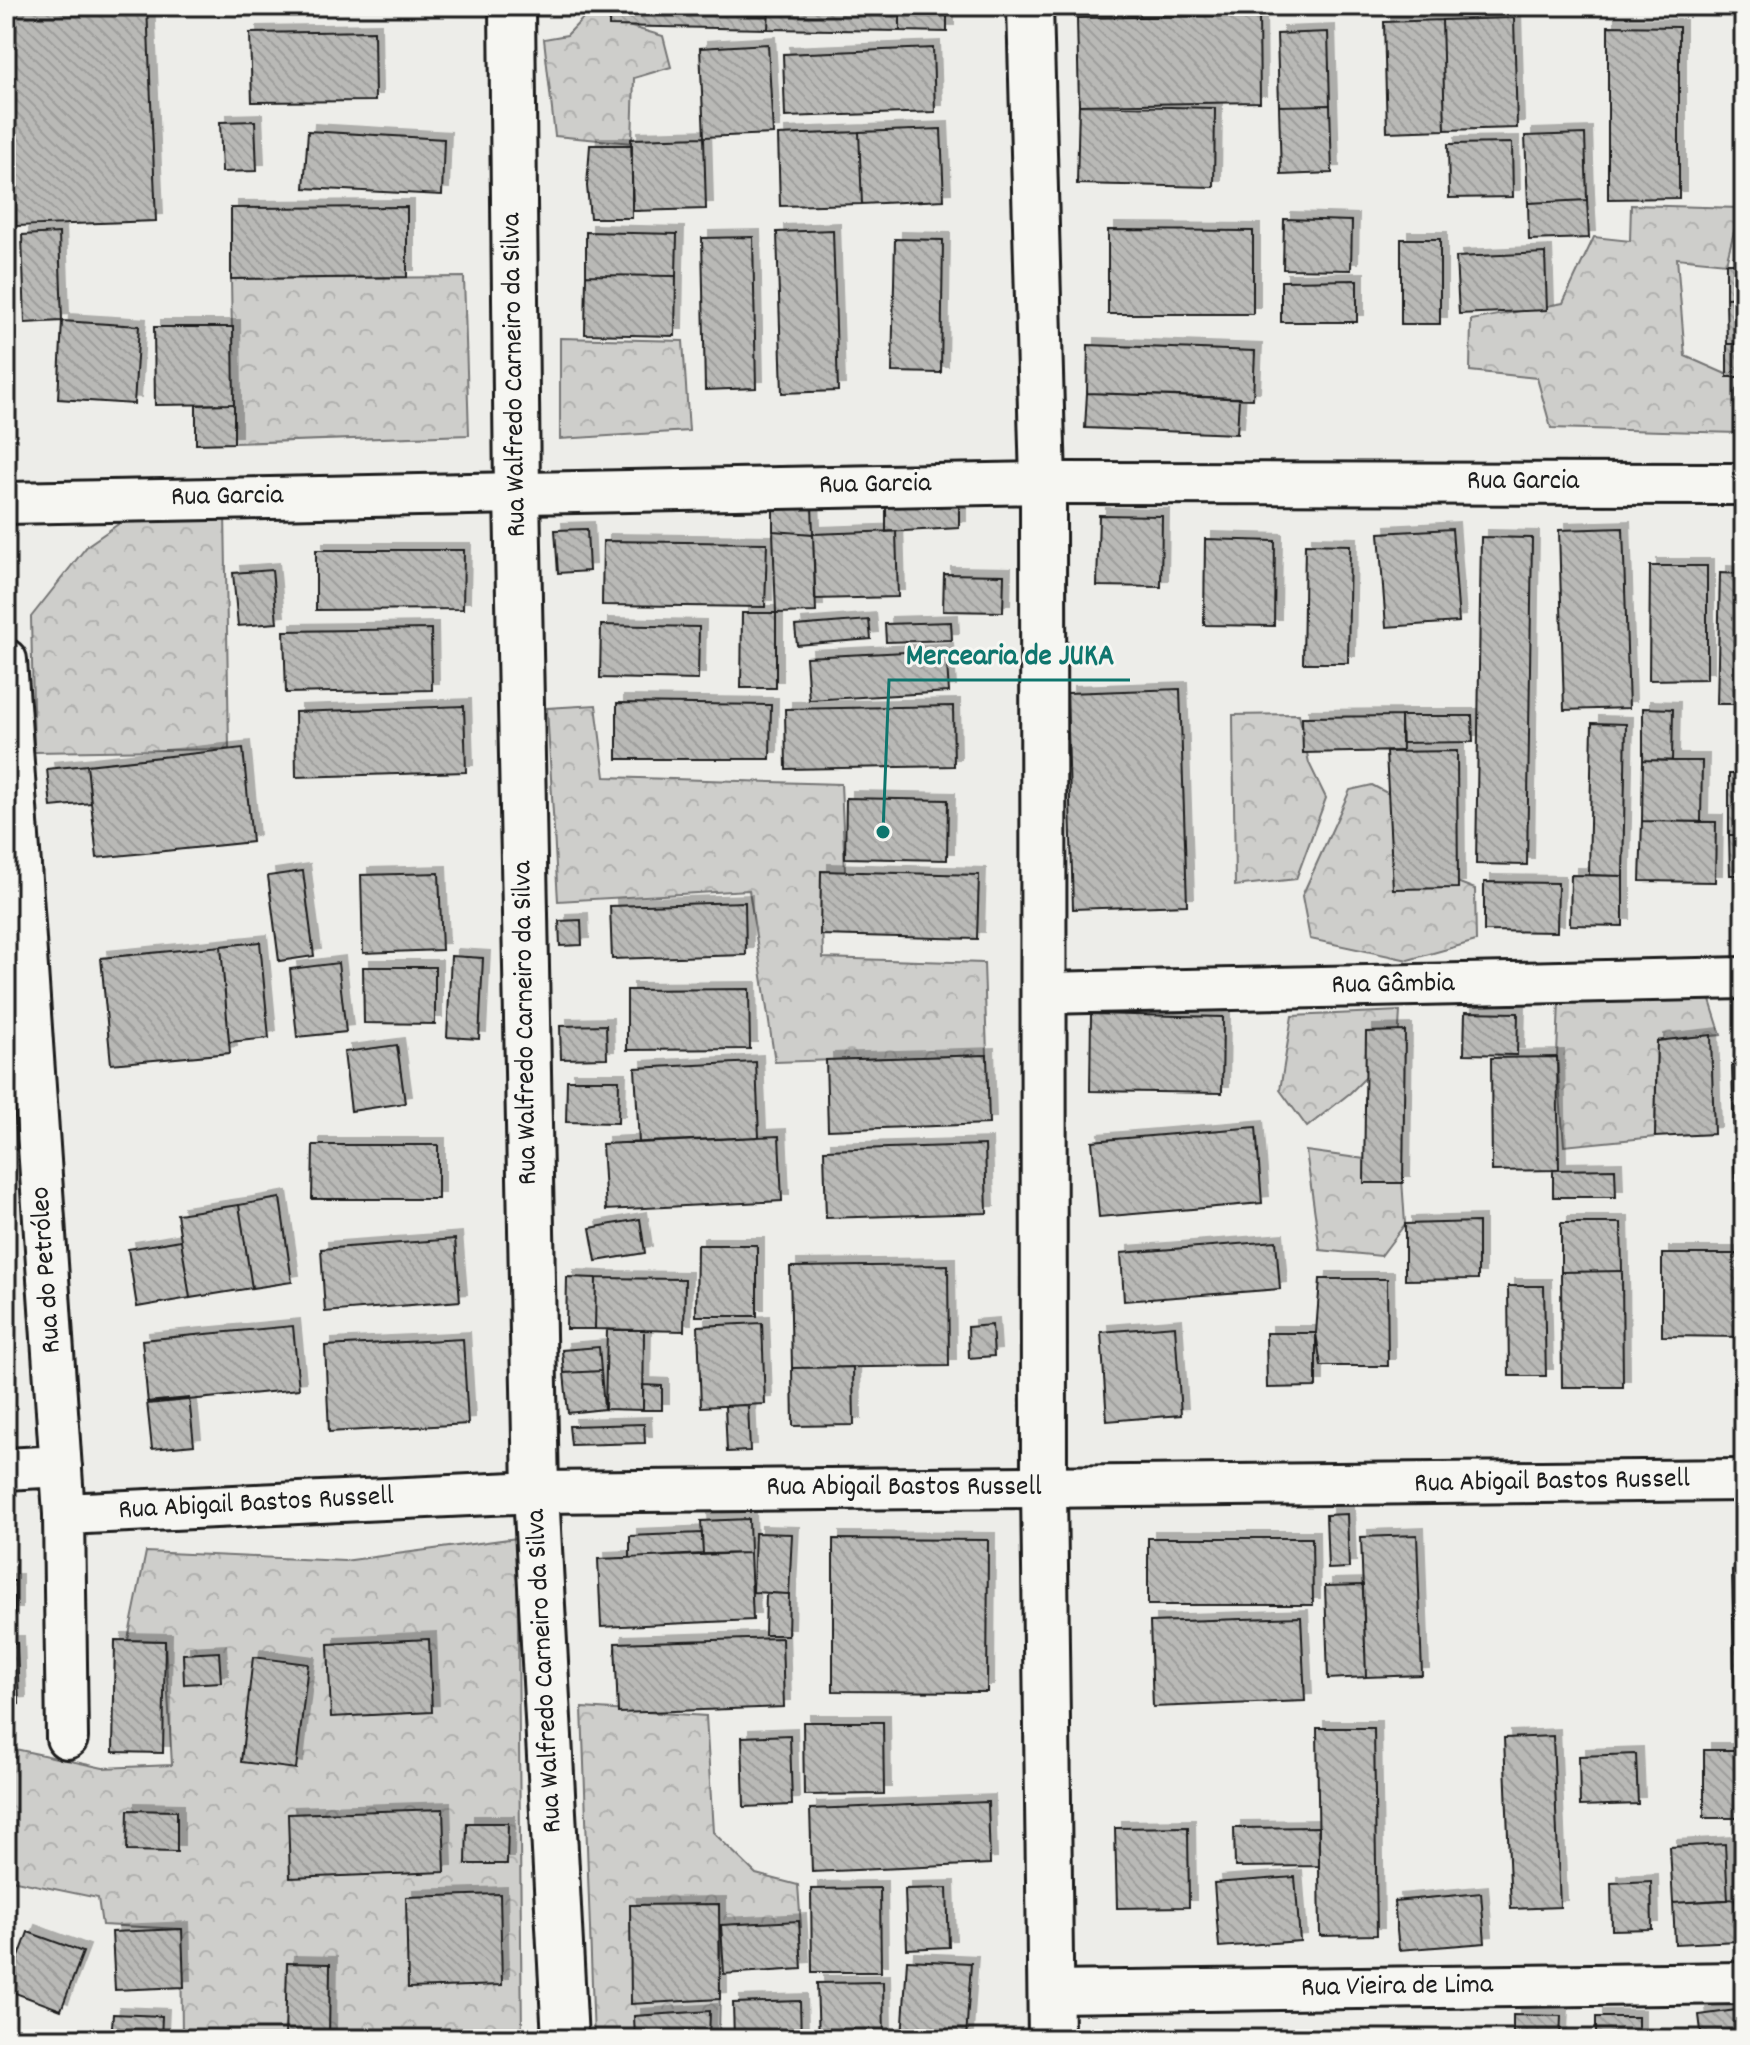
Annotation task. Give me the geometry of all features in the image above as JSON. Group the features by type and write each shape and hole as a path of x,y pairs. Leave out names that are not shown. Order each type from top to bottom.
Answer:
{"main road":[{"name":"Rua Walfredo Carneiro da Silva","path":"512,6 517,493 536,1492 565,2039"},
{"path":"1030,6 1043,483 1044,1488 1051,2039"}],"street":[{"name":"Rua Garcia","path":"6,503 1043,483 1744,484"},
{"name":"Rua do Petróleo","path":"6,660 64,1514 67,1738"},
{"name":"Rua Gâmbia","path":"1043,993 1744,978"},
{"path":"6,1469 61,1466"},
{"name":"Rua Abigail Bastos Russell","path":"64,1514 536,1492 1744,1480"},
{"name":"Rua Vieira de Lima","path":"1050,1992 1744,1983"}],"green space":[{"path":"595,6 628,26 663,36 671,67 634,78 632,143 555,136 544,39 567,35"},
{"path":"1631,205 1740,208 1726,263 1677,258 1685,356 1735,378 1738,433 1551,428 1537,378 1470,371 1471,320 1563,303 1594,237 1630,241"},
{"path":"464,277 469,435 234,443 231,279"},
{"path":"560,338 683,341 689,431 560,439"},
{"path":"225,512 229,749 34,752 31,617 88,545 133,514"},
{"path":"596,705 605,777 841,784 845,872 821,872 823,958 984,963 987,1055 775,1062 749,890 558,901 547,708"},
{"path":"1299,714 1309,763 1326,798 1296,879 1235,886 1233,715"},
{"path":"1372,785 1406,803 1408,863 1475,889 1476,941 1408,960 1310,939 1302,896 1350,790"},
{"path":"1708,994 1721,1035 1657,1041 1655,1137 1564,1146 1557,1057 1559,999"},
{"path":"1400,1011 1398,1045 1350,1093 1307,1127 1280,1090 1292,1016"},
{"path":"1306,1151 1401,1164 1405,1224 1381,1256 1320,1250"},
{"path":"517,1538 522,2039 182,2039 181,1929 102,1925 98,1898 6,1879 6,1747 103,1768 172,1765 165,1641 128,1640 146,1552 344,1561"},
{"path":"582,1708 706,1716 713,1832 756,1874 798,1885 801,1927 721,1926 719,2039 594,2039"}],"building":[{"path":"9,6 147,6 156,221 16,226"},
{"path":"609,6 769,6 768,29 609,26"},
{"path":"769,6 900,6 900,31 768,29"},
{"path":"900,6 947,6 947,32 900,31"},
{"path":"1259,15 1260,102 1079,105 1077,18"},
{"path":"1514,18 1517,128 1445,130 1442,20"},
{"path":"1442,20 1445,130 1387,132 1384,22"},
{"path":"1608,26 1679,27 1679,198 1608,199"},
{"path":"374,31 375,101 252,102 250,33"},
{"path":"1328,32 1330,105 1279,106 1277,34"},
{"path":"768,44 773,134 704,137 700,48"},
{"path":"933,48 935,112 785,117 783,54"},
{"path":"1079,105 1215,108 1214,187 1077,184"},
{"path":"1330,105 1332,173 1281,175 1279,106"},
{"path":"255,121 257,171 222,172 220,122"},
{"path":"941,129 944,200 862,204 859,132"},
{"path":"308,131 444,139 442,195 304,188"},
{"path":"859,132 862,204 780,206 778,135"},
{"path":"1585,134 1587,200 1528,203 1525,136"},
{"path":"704,137 706,209 633,211 631,139"},
{"path":"1512,143 1513,197 1449,198 1448,144"},
{"path":"590,145 632,145 632,218 590,218 587,186"},
{"path":"1587,200 1589,238 1529,240 1528,203"},
{"path":"407,207 407,277 231,279 231,208"},
{"path":"1740,208 1744,208 1744,235 1739,235"},
{"path":"1284,219 1352,221 1351,270 1283,269"},
{"path":"833,230 838,391 782,393 777,232"},
{"path":"1108,230 1253,231 1253,314 1108,314"},
{"path":"586,232 677,234 676,276 586,275"},
{"path":"59,233 62,321 25,323 22,235"},
{"path":"753,237 756,388 705,390 702,238"},
{"path":"895,239 943,240 941,373 892,372"},
{"path":"1401,239 1440,239 1440,324 1401,324"},
{"path":"1545,253 1547,310 1459,314 1456,257"},
{"path":"1726,263 1744,263 1744,297 1726,298"},
{"path":"586,275 676,276 675,336 585,334"},
{"path":"1357,280 1357,322 1281,322 1281,281"},
{"path":"1744,297 1744,344 1727,344 1726,298"},
{"path":"62,321 139,326 134,404 58,399"},
{"path":"154,327 233,327 234,404 155,405"},
{"path":"1727,344 1744,344 1744,377 1727,377"},
{"path":"1088,345 1255,351 1253,399 1087,393"},
{"path":"1087,393 1239,398 1237,434 1085,428"},
{"path":"234,404 234,443 196,444 196,405"},
{"path":"812,504 813,534 773,531 773,505"},
{"path":"886,504 959,504 959,528 886,532"},
{"path":"1099,515 1162,516 1161,587 1097,586"},
{"path":"1623,528 1629,708 1564,710 1559,530"},
{"path":"587,529 589,571 558,573 555,530"},
{"path":"1452,529 1459,622 1386,627 1379,533"},
{"path":"773,531 813,534 816,612 776,613"},
{"path":"896,531 898,597 815,599 813,534"},
{"path":"1481,537 1532,538 1527,865 1476,864"},
{"path":"1205,539 1275,541 1274,626 1204,625"},
{"path":"603,541 767,543 765,607 602,605"},
{"path":"1305,544 1350,545 1348,663 1303,663"},
{"path":"316,550 464,550 463,609 316,610"},
{"path":"1650,566 1707,566 1707,679 1649,680"},
{"path":"272,570 277,623 238,626 233,573"},
{"path":"1720,573 1744,574 1744,704 1717,704"},
{"path":"944,574 1004,575 1003,612 943,611"},
{"path":"742,613 776,613 776,688 741,688"},
{"path":"869,620 871,639 797,645 795,626"},
{"path":"951,622 952,640 886,642 885,624"},
{"path":"601,625 699,627 698,680 600,678"},
{"path":"431,629 432,690 286,693 284,631"},
{"path":"946,650 949,692 809,700 806,657"},
{"path":"1180,689 1187,905 1073,909 1067,693"},
{"path":"617,703 771,705 770,759 617,759"},
{"path":"464,706 466,772 296,777 295,712"},
{"path":"953,706 954,766 786,769 785,709"},
{"path":"1643,708 1673,709 1672,761 1643,760"},
{"path":"1401,716 1472,716 1473,742 1401,743"},
{"path":"1401,716 1402,751 1303,753 1302,717"},
{"path":"1592,723 1626,724 1623,876 1589,875"},
{"path":"243,748 252,842 97,858 87,765"},
{"path":"1457,751 1458,888 1393,889 1386,752"},
{"path":"1643,760 1702,761 1701,822 1642,821"},
{"path":"87,765 91,803 51,807 47,769"},
{"path":"1729,774 1744,774 1744,835 1729,835"},
{"path":"846,798 948,800 947,860 845,858"},
{"path":"1642,821 1716,822 1715,882 1640,881"},
{"path":"1729,835 1744,835 1744,875 1730,875"},
{"path":"303,871 314,956 279,961 268,876"},
{"path":"821,871 979,875 977,939 820,935"},
{"path":"439,873 442,950 363,953 361,875"},
{"path":"1571,875 1623,876 1623,926 1570,925"},
{"path":"1484,882 1558,883 1557,932 1484,931"},
{"path":"745,902 746,955 612,959 610,906"},
{"path":"581,920 582,945 560,946 559,921"},
{"path":"260,942 269,1038 229,1042 221,946"},
{"path":"221,946 230,1053 111,1064 101,958"},
{"path":"451,956 483,958 479,1039 447,1037"},
{"path":"338,963 346,1032 297,1037 290,969"},
{"path":"363,967 435,967 435,1024 364,1023"},
{"path":"749,989 750,1049 627,1050 627,990"},
{"path":"1465,1012 1518,1013 1517,1055 1464,1054"},
{"path":"1091,1014 1223,1017 1222,1093 1090,1091"},
{"path":"606,1025 607,1058 561,1059 560,1026"},
{"path":"1405,1031 1403,1183 1364,1183 1366,1032"},
{"path":"1711,1035 1714,1134 1655,1137 1657,1041"},
{"path":"397,1045 405,1103 351,1111 344,1052"},
{"path":"987,1055 989,1124 828,1130 826,1060"},
{"path":"1557,1057 1559,1170 1492,1171 1491,1058"},
{"path":"756,1062 759,1137 639,1143 635,1068"},
{"path":"1732,1065 1744,1065 1744,1212 1736,1212"},
{"path":"567,1080 619,1080 618,1123 566,1122"},
{"path":"1256,1127 1262,1203 1099,1217 1092,1141"},
{"path":"779,1136 782,1201 606,1210 602,1144"},
{"path":"313,1145 438,1145 438,1199 312,1199"},
{"path":"985,1145 987,1213 826,1218 824,1150"},
{"path":"1615,1169 1616,1197 1553,1197 1553,1170"},
{"path":"280,1198 292,1282 252,1288 239,1205"},
{"path":"239,1205 252,1288 190,1298 177,1214"},
{"path":"640,1219 645,1253 596,1261 590,1228"},
{"path":"1478,1222 1478,1279 1405,1280 1405,1224"},
{"path":"1561,1223 1621,1223 1622,1271 1561,1272"},
{"path":"455,1239 460,1301 325,1312 321,1249"},
{"path":"181,1240 190,1298 137,1307 128,1249"},
{"path":"1276,1241 1280,1289 1124,1301 1121,1253"},
{"path":"697,1245 757,1245 757,1316 696,1316"},
{"path":"1662,1254 1744,1254 1744,1337 1662,1336"},
{"path":"948,1265 949,1366 792,1368 790,1267"},
{"path":"1622,1271 1623,1387 1562,1387 1561,1272"},
{"path":"567,1277 596,1278 595,1329 566,1329"},
{"path":"596,1278 685,1279 684,1331 595,1329"},
{"path":"1320,1279 1387,1279 1388,1366 1321,1366 1316,1333"},
{"path":"1508,1286 1544,1286 1546,1376 1509,1376"},
{"path":"762,1323 765,1404 701,1407 698,1326"},
{"path":"992,1325 994,1356 969,1358 968,1327"},
{"path":"293,1326 299,1389 148,1404 142,1340"},
{"path":"1175,1326 1181,1415 1107,1421 1101,1332"},
{"path":"607,1330 644,1330 643,1410 605,1409"},
{"path":"1266,1333 1316,1333 1316,1387 1267,1388"},
{"path":"463,1339 468,1424 329,1432 325,1346"},
{"path":"599,1347 601,1371 564,1373 562,1350"},
{"path":"853,1367 854,1425 793,1426 792,1368"},
{"path":"601,1371 604,1409 568,1413 564,1373"},
{"path":"643,1385 662,1386 662,1410 643,1410"},
{"path":"189,1398 194,1445 152,1449 147,1402"},
{"path":"748,1405 750,1451 727,1452 725,1406"},
{"path":"644,1424 645,1443 571,1445 569,1426"},
{"path":"1347,1514 1349,1568 1328,1569 1326,1515"},
{"path":"749,1519 750,1553 703,1554 701,1521"},
{"path":"702,1533 703,1554 630,1558 630,1536"},
{"path":"755,1533 792,1534 789,1594 753,1592"},
{"path":"1417,1535 1422,1675 1366,1677 1361,1537"},
{"path":"1148,1538 1312,1538 1313,1605 1148,1605"},
{"path":"833,1539 988,1540 987,1692 833,1691"},
{"path":"750,1553 753,1620 601,1627 598,1559"},
{"path":"1744,1569 1744,1715 1735,1716 1732,1570"},
{"path":"6,1581 15,1581 15,1615 6,1615"},
{"path":"1363,1585 1366,1677 1328,1679 1325,1586"},
{"path":"766,1593 789,1594 788,1635 765,1635"},
{"path":"1301,1617 1305,1701 1153,1707 1150,1622"},
{"path":"782,1638 784,1707 618,1713 615,1643"},
{"path":"429,1639 432,1712 331,1717 328,1644"},
{"path":"115,1640 165,1641 163,1753 113,1752"},
{"path":"6,1643 17,1643 19,1704 6,1705"},
{"path":"219,1652 221,1682 184,1684 183,1654"},
{"path":"253,1657 308,1664 296,1769 241,1762"},
{"path":"803,1722 883,1722 884,1794 804,1795"},
{"path":"1317,1728 1374,1728 1377,1935 1320,1936"},
{"path":"790,1735 792,1805 744,1807 742,1737"},
{"path":"1553,1736 1560,1907 1511,1909 1504,1738"},
{"path":"1704,1750 1744,1750 1744,1818 1704,1818"},
{"path":"1636,1754 1638,1804 1580,1806 1579,1756"},
{"path":"988,1802 990,1864 812,1872 810,1809"},
{"path":"443,1809 445,1872 290,1878 288,1814"},
{"path":"128,1810 177,1811 177,1852 127,1851"},
{"path":"467,1823 508,1823 507,1864 466,1864"},
{"path":"1188,1827 1189,1907 1117,1908 1115,1828"},
{"path":"1319,1827 1319,1866 1235,1867 1234,1828"},
{"path":"1725,1844 1728,1900 1673,1903 1670,1847"},
{"path":"1295,1877 1300,1941 1219,1947 1214,1883"},
{"path":"1651,1881 1652,1929 1612,1930 1611,1883"},
{"path":"880,1888 881,1972 812,1972 811,1889"},
{"path":"947,1888 949,1947 907,1949 905,1889"},
{"path":"1481,1893 1485,1943 1399,1950 1394,1901"},
{"path":"500,1894 502,1985 408,1988 406,1897"},
{"path":"1735,1899 1738,1941 1675,1944 1673,1903"},
{"path":"719,1904 720,1999 631,2004 630,1905"},
{"path":"799,1921 802,1969 724,1974 721,1925"},
{"path":"182,1929 184,1987 115,1990 112,1932"},
{"path":"28,1932 83,1952 61,2010 7,1990"},
{"path":"907,1960 971,1963 966,2039 902,2039"},
{"path":"287,1963 330,1964 329,2039 285,2039"},
{"path":"883,1982 884,2039 819,2039 817,1983"},
{"path":"800,2001 801,2039 734,2039 733,2003"},
{"path":"1744,2009 1744,2039 1702,2039 1699,2015"},
{"path":"710,2011 709,2039 635,2039 634,2016"},
{"path":"113,2014 162,2016 161,2039 111,2039"},
{"path":"1513,2015 1561,2016 1560,2039 1513,2039"},
{"path":"1596,2017 1638,2017 1638,2039 1596,2039"}],"place":[{"name":"Mercearia de JUKA","path":"883,832"}]}
